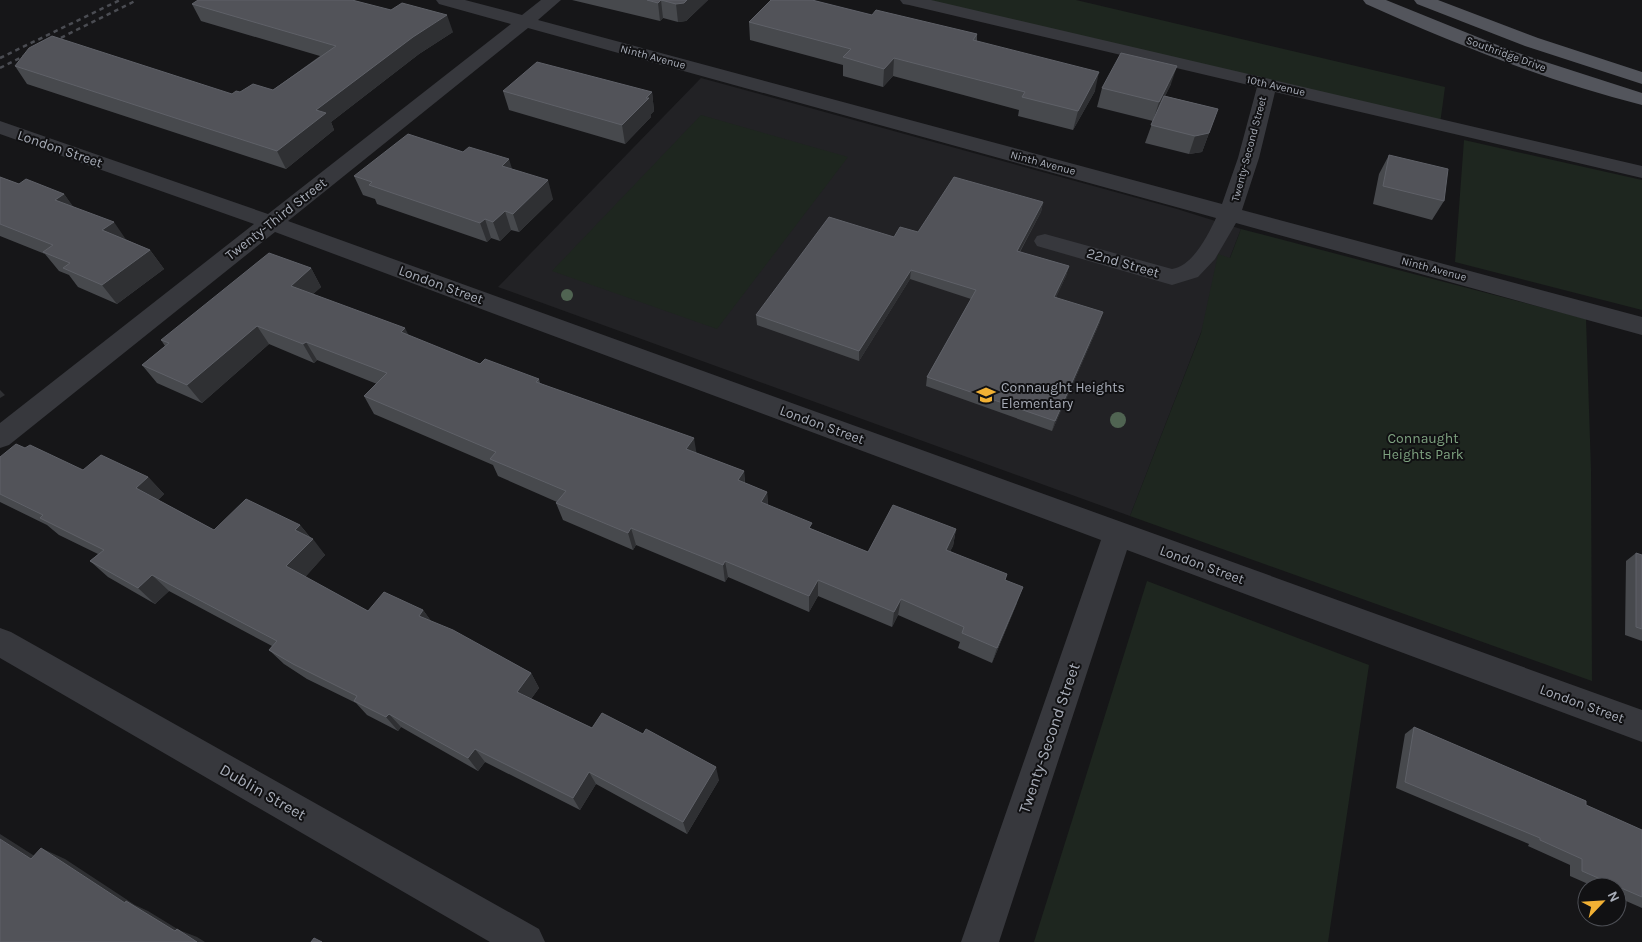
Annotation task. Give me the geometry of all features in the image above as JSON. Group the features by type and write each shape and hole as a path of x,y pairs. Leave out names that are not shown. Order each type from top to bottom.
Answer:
{"main road":[{"name":"Southridge Drive","path":"1372,0 1441,30 1524,62 1642,99"},
{"name":"Southridge Drive","path":"1423,0 1492,28 1642,78"}],"street":[{"name":"Ninth Avenue","path":"445,0 1642,326"},
{"name":"Twenty-Third Street","path":"0,438 552,0"},
{"name":"10th Avenue","path":"910,0 1642,172"},
{"name":"Twenty-Second Street","path":"1231,214 1267,84"},
{"name":"London Street","path":"0,128 272,223 1642,726"},
{"name":"22nd Street","path":"1046,241 1172,277 1189,273 1212,246 1231,214"},
{"name":"Twenty-Second Street","path":"980,942 1118,534"},
{"name":"Dublin Street","path":"0,642 526,942"}],"shaded area":[{"name":"Connaught Heights Elementary","path":"701,78 1177,209 1241,229 1130,516 498,287"}],"green space":[{"path":"923,0 1076,0 1445,87 1440,124"},
{"path":"701,115 848,157 717,329 552,271"},
{"path":"1464,140 1642,180 1642,310 1455,262"},
{"name":"Connaught Heights Park","path":"1241,229 1586,319 1591,470 1592,681 1130,516 1201,333 1218,254 1230,258"},
{"path":"1147,581 1369,665 1328,942 1034,942"}],"building":[{"path":"198,0 352,0 391,10 402,3 447,15 413,37 316,110 326,113 277,151 15,66 29,48 52,36 232,94 236,91 240,92 253,84 273,90 336,46 192,4"},
{"path":"647,0 661,0 658,3"},
{"path":"661,0 687,0 684,3 676,4"},
{"path":"771,0 812,0 872,15 876,10 977,34 973,40 1099,72 1078,111 1022,97 1025,92 894,58 884,69 843,57 851,49 749,22"},
{"path":"1121,53 1177,66 1159,102 1102,88"},
{"path":"537,62 652,92 646,98 649,98 622,125 503,91"},
{"path":"1164,96 1218,109 1209,133 1195,136 1151,125"},
{"path":"408,134 463,152 469,147 509,159 502,166 548,180 513,214 505,211 493,222 485,219 480,223 369,185 372,182 354,176"},
{"path":"1389,155 1448,169 1444,201 1383,186"},
{"path":"0,177 19,184 26,179 64,194 55,200 114,222 102,230 150,250 102,285 63,268 70,263 43,252 53,245 0,224"},
{"path":"954,177 1043,202 1017,251 1069,266 1054,297 1103,312 1055,421 927,377 976,290 911,270 859,351 756,315 829,217 894,237 900,227 918,232"},
{"path":"269,253 311,268 291,286 405,328 401,332 480,364 485,359 539,379 536,382 694,438 686,449 744,471 738,480 767,492 761,502 812,523 809,528 868,552 893,505 956,529 946,550 1007,574 1005,580 1023,587 997,648 962,633 964,627 901,599 894,612 818,580 809,596 725,561 723,565 631,528 628,533 556,503 566,491 490,459 496,452 364,396 387,373 306,342 303,344 257,326 187,385 142,365 169,343 161,340"},
{"path":"16,444 25,448 30,445 83,470 101,455 148,477 136,488 214,530 246,499 300,525 295,530 313,539 286,566 368,611 384,592 423,610 419,616 453,630 531,673 517,692 592,728 602,713 643,734 646,729 716,767 683,822 589,772 573,798 475,749 468,758 389,714 386,717 354,701 357,696 269,650 277,641 152,575 138,588 90,561 104,550 40,518 43,515 0,494 0,457"},
{"path":"1636,553 1642,555 1642,629 1636,627"},
{"path":"1414,727 1586,801 1586,805 1642,830 1642,897 1627,890 1627,877 1596,877 1582,871 1582,859 1540,840 1540,838 1405,782"},
{"path":"0,839 31,859 41,848 125,903 126,901 197,942 0,942"},
{"path":"314,938 322,942 311,942"}],"railway":[{"path":"0,58 120,0"},
{"path":"0,68 137,0"}],"place":[{"name":"Connaught Heights Elementary","path":"986,395"}]}
